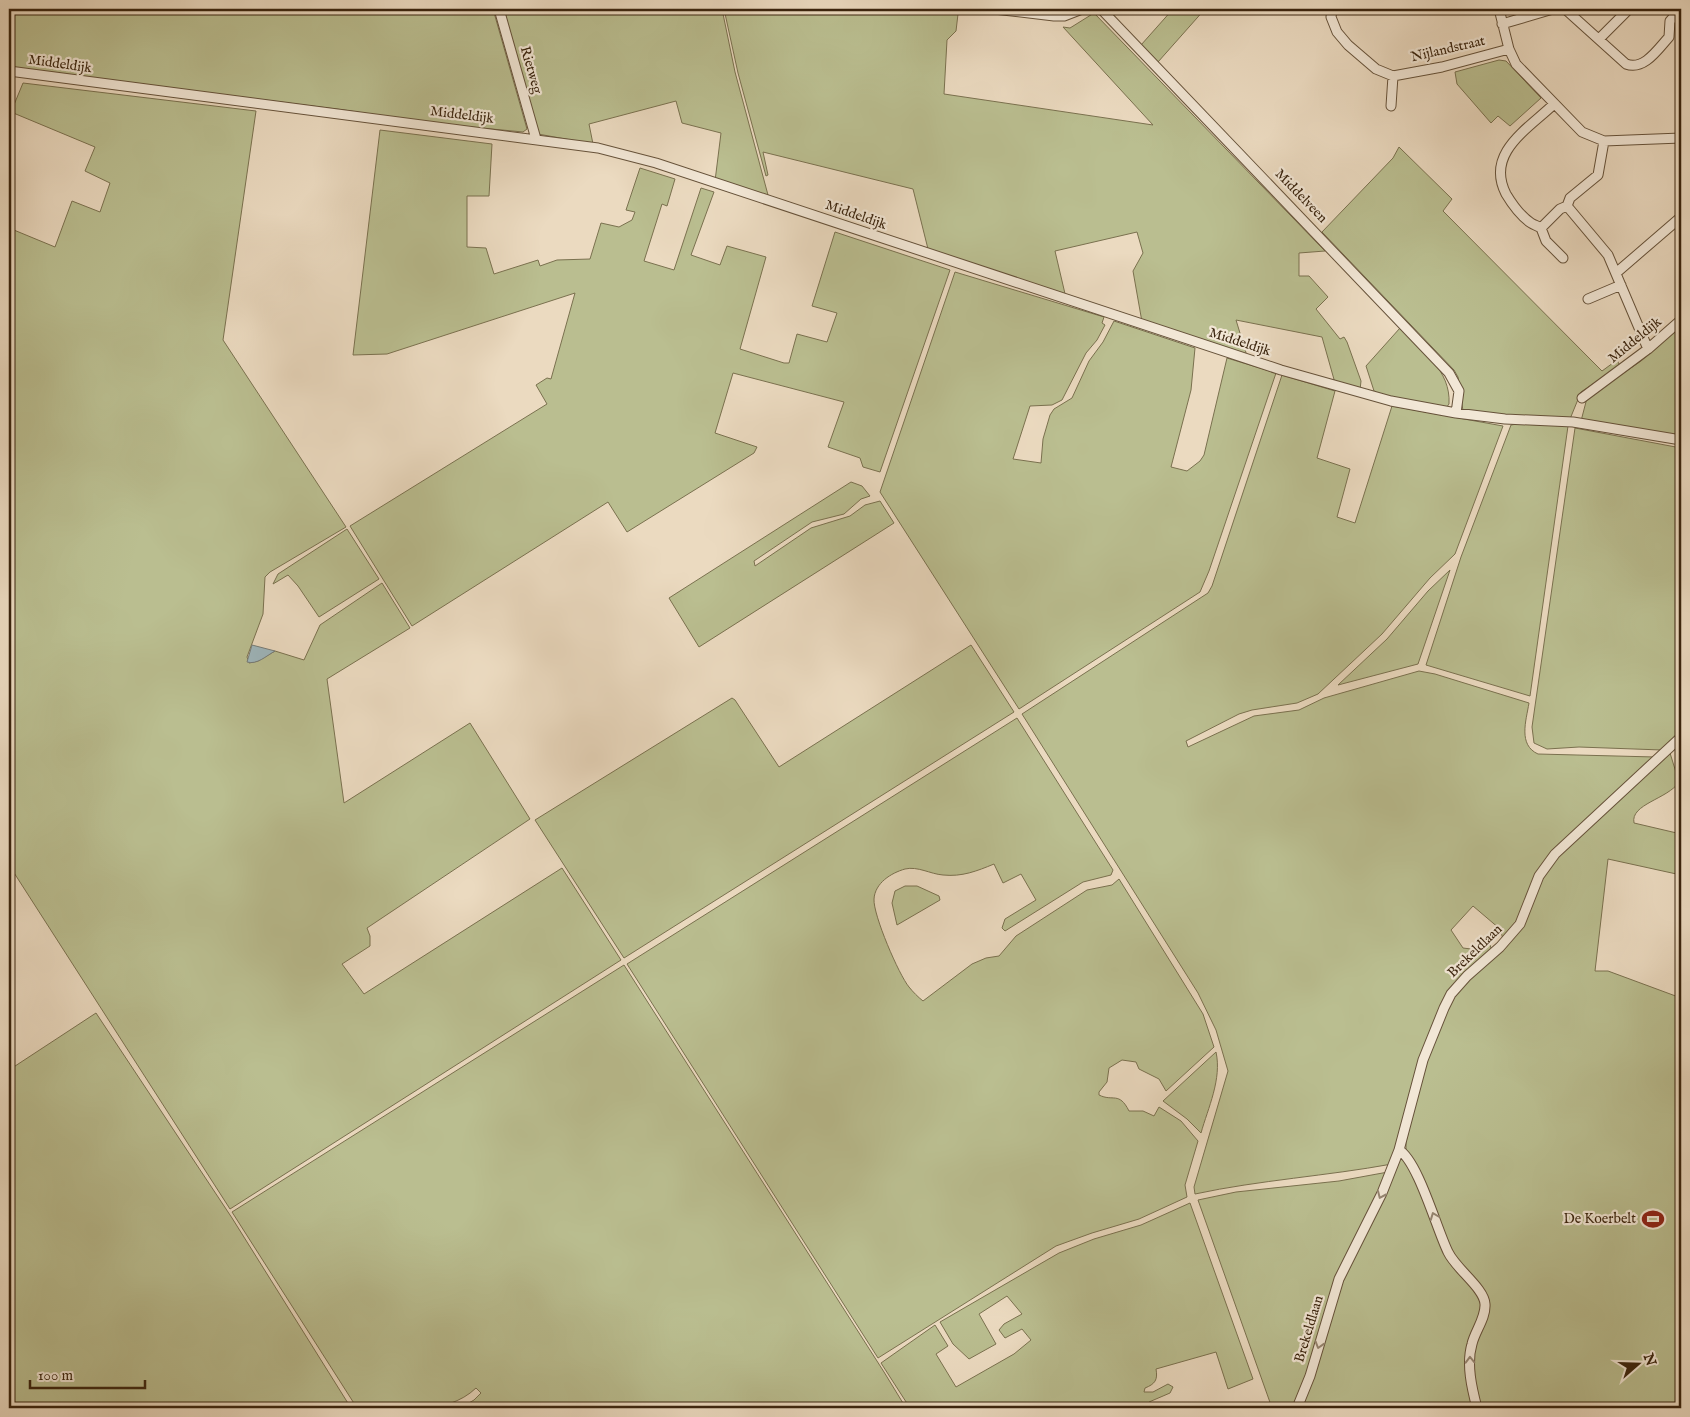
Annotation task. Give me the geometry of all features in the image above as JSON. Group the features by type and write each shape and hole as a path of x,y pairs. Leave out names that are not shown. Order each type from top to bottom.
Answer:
{"street":[{"name":"Rietweg","path":"499,9 536,139"},
{"path":"994,9 1054,16 1064,16 1082,9"},
{"name":"Middelveen","path":"1101,9 1449,372 1459,391 1456,413"},
{"path":"1332,9 1331,17 1337,32 1342,38 1376,69 1393,76 1391,106"},
{"path":"1499,9 1509,49 1516,64 1582,132 1604,141 1681,138"},
{"path":"1502,24 1553,9"},
{"path":"1565,9 1626,64 1632,66 1644,63 1669,37 1670,21 1681,10"},
{"path":"1599,39 1629,9"},
{"name":"Nijlandstraat","path":"1393,76 1442,67 1509,49"},
{"name":"Middeldijk","path":"9,71 598,148 656,163 1281,370 1391,401 1456,413 1505,419 1572,422 1681,440"},
{"path":"1554,104 1510,146 1500,167 1499,177 1508,198 1532,224 1541,228 1546,241 1563,258"},
{"path":"1541,228 1560,209 1567,206 1570,198 1598,175 1604,141"},
{"path":"1567,206 1608,255 1648,349"},
{"path":"1616,273 1681,217"},
{"path":"1588,299 1621,285"},
{"name":"Middeldijk","path":"1582,398 1648,349 1681,320"},
{"name":"Brekeldlaan","path":"1297,1408 1310,1376 1339,1279 1382,1193 1399,1150 1423,1060 1451,994 1466,976 1510,937 1520,924 1539,876 1555,854 1681,737"},
{"path":"1399,1150 1404,1153 1421,1185 1450,1255 1484,1297 1485,1311 1470,1354 1477,1408"}],"green space":[{"path":"9,9 493,9 527,129 523,132 429,123 344,110 9,68"},
{"path":"502,9 722,9 735,72 768,195 715,181 721,133 682,123 676,101 589,124 593,144 538,134"},
{"path":"724,9 915,9 958,14 956,31 947,40 944,94 1153,125 1063,27 1070,28 1094,13 1325,251 1299,253 1299,276 1309,276 1328,297 1316,309 1340,339 1344,337 1347,342 1361,381 1360,390 1335,383 1322,337 1236,320 1247,356 1142,322 1133,271 1143,253 1137,232 1055,251 1066,298 929,253 913,189 763,152 768,175 766,176 738,73"},
{"path":"1173,9 1205,9 1158,62 1141,45"},
{"path":"1499,60 1506,61 1541,98 1510,126 1498,116 1491,123 1457,84 1455,72"},
{"path":"23,83 256,111 223,340 346,527 270,572 265,577 263,614 247,657 249,663 258,661 275,651 304,660 320,625 382,583 410,628 327,679 344,803 470,723 530,819 367,928 370,936 370,946 342,964 364,994 562,868 621,960 230,1209 9,865 9,228 55,247 72,201 100,212 110,183 85,171 95,147 11,112"},
{"path":"380,130 492,144 489,196 467,196 467,247 486,248 494,274 538,260 540,266 557,260 590,259 601,223 619,227 632,220 635,212 626,210 640,168 675,179 667,206 662,204 644,261 674,270 701,188 714,192 691,255 720,265 727,246 766,257 740,349 784,363 789,363 797,334 827,342 837,313 812,306 835,232 950,270 880,472 863,467 860,458 828,447 844,402 733,373 715,433 757,447 754,453 627,532 608,502 412,626 350,526 547,404 536,385 547,378 551,379 575,293 387,354 353,355"},
{"path":"1399,147 1452,199 1443,211 1602,371 1617,360 1620,366 1581,392 1570,419 1523,417 1463,411 1458,377 1454,370 1322,232 1393,158"},
{"path":"955,272 1104,317 1102,323 1105,325 1097,340 1086,353 1062,400 1052,405 1030,406 1013,459 1041,463 1043,439 1050,415 1054,409 1072,398 1089,361 1103,342 1114,321 1195,348 1191,390 1171,467 1187,471 1200,461 1204,455 1227,358 1276,373 1209,571 1200,592 1019,709 880,492"},
{"path":"1681,326 1681,437 1581,421 1587,398 1641,361"},
{"path":"1400,328 1426,353 1440,371 1448,392 1449,404 1446,408 1375,394 1366,366"},
{"path":"1282,375 1335,391 1317,458 1350,469 1337,517 1355,523 1392,406 1503,426 1455,554 1430,578 1382,634 1318,694 1297,703 1252,710 1239,714 1186,741 1188,747 1254,716 1299,710 1324,698 1419,671 1435,674 1529,703 1525,725 1526,739 1532,750 1538,754 1655,757 1562,842 1515,926 1503,939 1500,929 1473,906 1451,930 1463,948 1471,949 1485,941 1489,942 1492,951 1451,990 1392,1164 1244,1185 1195,1194 1194,1187 1228,1071 1216,1030 1198,993 1022,714 1208,593 1212,586"},
{"path":"1511,425 1568,426 1530,696 1426,665 1461,557"},
{"path":"1575,428 1681,448 1681,732 1662,750 1579,747 1547,749 1534,743 1532,727"},
{"path":"851,482 862,486 870,496 861,499 844,514 812,522 754,561 755,566 811,528 850,516 865,505 880,501 894,523 699,647 669,598"},
{"path":"347,529 379,579 319,617 298,586 288,575 273,584 278,574"},
{"path":"1450,570 1418,664 1338,685 1387,639 1428,591"},
{"path":"971,645 1014,712 624,958 535,820 732,698 779,767"},
{"path":"1017,718 1113,870 1111,875 1083,882 1005,931 1002,928 1005,919 1036,900 1021,874 1003,883 994,864 957,875 938,874 910,868 905,869 885,879 875,893 875,907 882,931 893,958 905,980 912,991 923,1001 972,964 986,958 999,956 1016,936 1087,890 1112,885 1119,879 1203,1014 1214,1047 1166,1091 1159,1079 1139,1069 1136,1062 1122,1060 1109,1068 1107,1082 1099,1092 1099,1095 1119,1099 1129,1111 1143,1111 1154,1116 1159,1107 1181,1121 1198,1141 1185,1185 1187,1197 1139,1219 1056,1246 878,1358 627,964"},
{"path":"1670,753 1679,782 1667,793 1638,811 1634,816 1634,823 1681,834 1681,875 1608,859 1595,971 1608,971 1681,998 1681,1408 1479,1408 1472,1373 1473,1347 1489,1305 1456,1260 1406,1152 1406,1142 1426,1059 1443,1018 1454,998 1462,987 1502,949 1550,865"},
{"path":"905,886 917,886 939,896 940,900 897,925 892,903 895,891"},
{"path":"624,965 906,1408 460,1408 474,1400 481,1393 476,1388 464,1397 435,1407 419,1409 357,1408 232,1212"},
{"path":"96,1013 232,1218 351,1408 9,1408 9,1070"},
{"path":"1216,1052 1216,1083 1201,1133 1187,1119 1163,1101"},
{"path":"1401,1154 1422,1193 1441,1246 1479,1294 1483,1307 1467,1345 1466,1361 1474,1408 1300,1408 1337,1292"},
{"path":"1388,1172 1372,1203 1293,1408 1272,1408 1198,1200 1236,1192 1339,1181"},
{"path":"1190,1203 1253,1379 1228,1389 1216,1352 1156,1369 1157,1376 1155,1381 1145,1388 1144,1392 1153,1392 1168,1384 1173,1387 1170,1393 1149,1402 1151,1408 910,1408 881,1363 935,1325 948,1346 936,1354 956,1387 1014,1354 1031,1340 1022,1329 1005,1338 999,1330 1004,1324 1022,1314 1007,1296 979,1314 996,1344 969,1359 953,1344 940,1322 1059,1253 1094,1239 1141,1225"}],"water":[{"path":"252,645 275,651 258,661 247,662"}],"place":[{"name":"De Koerbelt","path":"1653,1219"}]}
